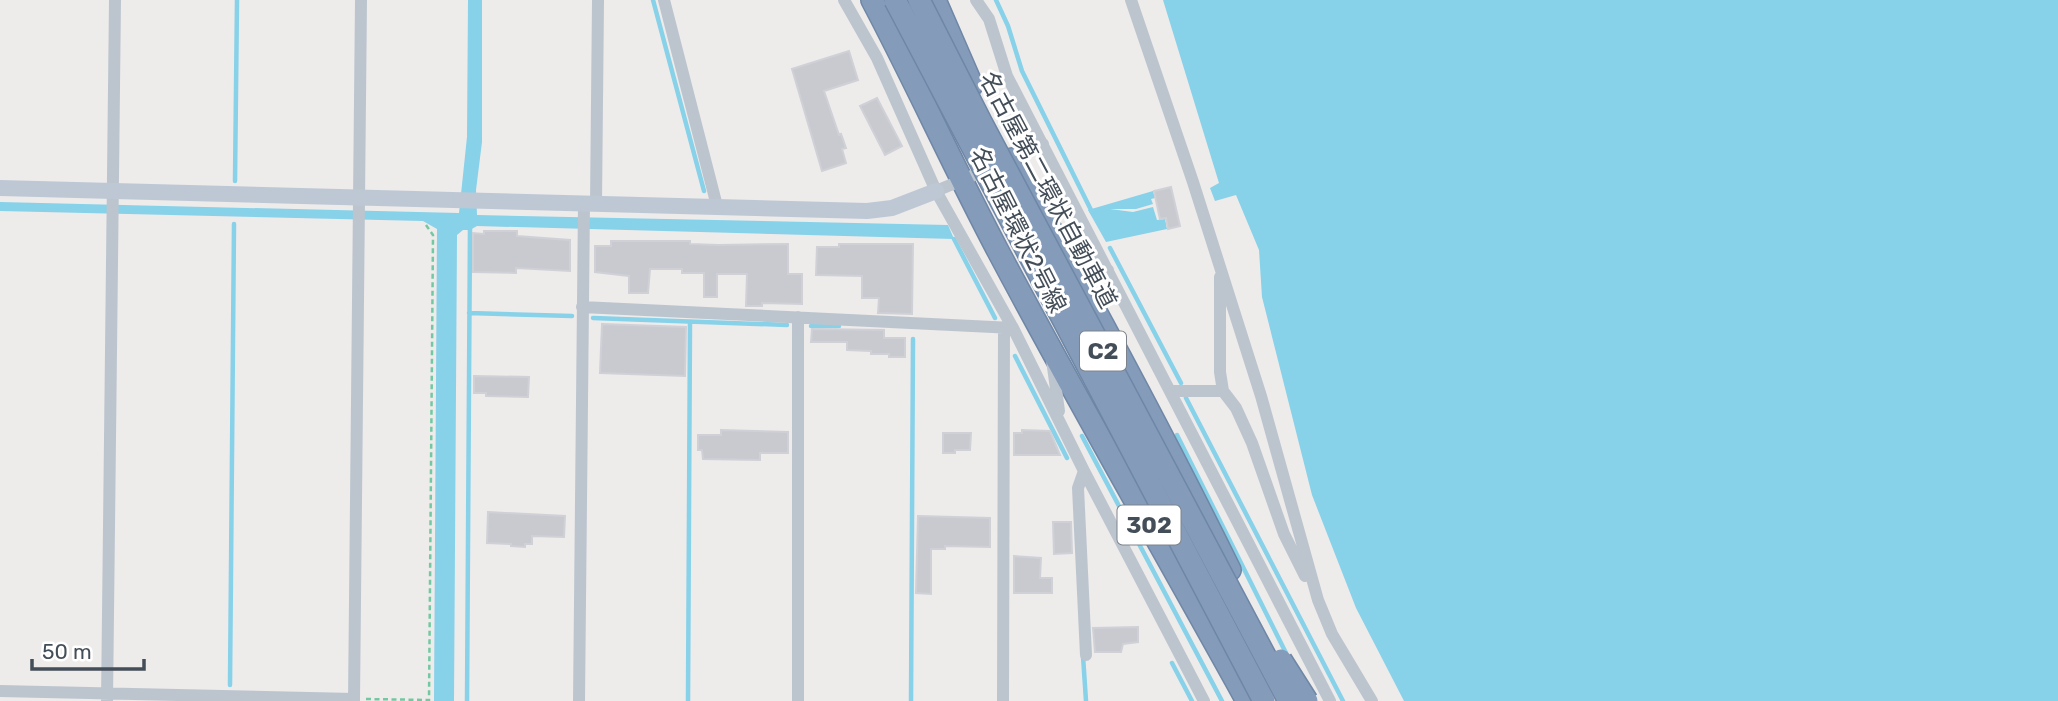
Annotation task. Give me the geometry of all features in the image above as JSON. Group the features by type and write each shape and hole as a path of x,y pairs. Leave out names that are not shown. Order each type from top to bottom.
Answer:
{"highway":[{"name":"名古屋環状2号線","path":"872,0 961,180 1051,349 1248,701"},
{"name":"名古屋第二環状自動車道","path":"895,0 1264,701"},
{"name":"名古屋第二環状自動車道","path":"919,0 981,122 1289,701"},
{"name":"名古屋環状2号線","path":"935,0 977,96 1069,260 1180,469 1296,701"},
{"path":"1214,559 1307,701"},
{"path":"1201,580 1248,701"}],"street":[{"path":"107,697 116,0"},
{"path":"0,691 107,697 354,700 361,0"},
{"path":"579,701 584,233 588,206 598,0"},
{"path":"663,0 717,206"},
{"path":"844,0 877,58 936,191 1205,701"},
{"path":"976,0 989,19 1007,76 1330,701"},
{"path":"1131,0 1221,266 1261,396 1318,600"},
{"path":"877,58 909,71"},
{"path":"0,188 113,196 359,201 456,199 588,206 717,206 867,211 892,208 1043,144"},
{"path":"1069,260 1108,270"},
{"path":"1221,266 1220,372 1223,391 1236,408 1252,443 1284,534 1332,634 1372,701"},
{"path":"582,307 1009,328"},
{"path":"798,317 798,701"},
{"path":"1003,701 1009,328"},
{"path":"1051,349 1057,405 1066,435"},
{"path":"1170,391 1223,391"},
{"path":"1084,471 1078,488 1086,655"}],"path":[{"path":"354,700 429,701 433,235 426,225"}],"water":[{"path":"468,0 482,0 482,142 476,190 477,215 948,225 954,239 477,226 457,235 454,701 434,701 437,229 423,221 0,211 0,202 459,213 467,137"},
{"path":"1163,0 2058,0 2058,701 1404,701 1356,608 1312,495 1262,297 1259,250 1236,195 1215,201 1210,188 1219,183"},
{"path":"1153,191 1153,204 1136,209 1110,209 1133,212 1153,207 1157,220 1165,219 1167,229 1106,242 1088,210"}],"building":[{"path":"849,51 858,80 824,91 846,148 842,149 846,163 822,171 792,69"},
{"path":"877,98 902,146 885,155 860,106"},
{"path":"1171,187 1180,226 1168,229 1166,218 1160,219 1154,191"},
{"path":"484,231 517,231 517,236 570,240 570,271 516,268 516,273 473,272 473,233 484,234"},
{"path":"611,241 690,241 690,244 718,245 788,244 788,274 802,274 802,304 762,303 762,306 746,306 747,274 717,274 717,297 704,297 704,273 682,273 682,269 650,269 648,293 629,293 629,276 595,272 595,246 611,246"},
{"path":"839,244 913,244 912,314 878,313 879,298 862,298 862,276 816,275 817,247 839,247"},
{"path":"602,324 686,327 685,376 600,373"},
{"path":"812,329 884,330 884,338 905,338 905,357 847,350 847,342 811,342"},
{"path":"474,376 529,377 528,397 486,396 486,393 474,393"},
{"path":"721,430 788,432 788,453 760,453 760,460 703,459 702,450 698,450 698,435 721,435"},
{"path":"1022,430 1050,431 1060,455 1014,455 1014,433 1022,433"},
{"path":"943,433 971,433 970,450 943,453"},
{"path":"488,512 565,516 564,537 532,536 532,544 525,544 525,547 487,543"},
{"path":"918,516 990,518 990,547 945,546 945,549 931,549 931,594 916,593"},
{"path":"1053,522 1071,522 1072,553 1054,554"},
{"path":"1014,556 1041,558 1040,578 1052,578 1052,593 1014,593"},
{"path":"1138,627 1138,642 1123,644 1121,652 1095,652 1093,628"}],"waterway":[{"path":"235,181 237,0"},
{"path":"653,0 704,191"},
{"path":"996,0 1008,26 1022,71 1092,212"},
{"path":"230,685 234,224"},
{"path":"467,701 470,226"},
{"path":"954,239 995,318"},
{"path":"1110,248 1181,383"},
{"path":"469,313 572,316"},
{"path":"593,318 787,325"},
{"path":"688,701 690,322"},
{"path":"811,326 839,326"},
{"path":"911,701 913,339"},
{"path":"1015,356 1067,458"},
{"path":"1186,398 1343,701"},
{"path":"1177,435 1286,653"},
{"path":"1082,436 1222,701"},
{"path":"1083,656 1086,701"},
{"path":"1172,663 1192,701"}]}
